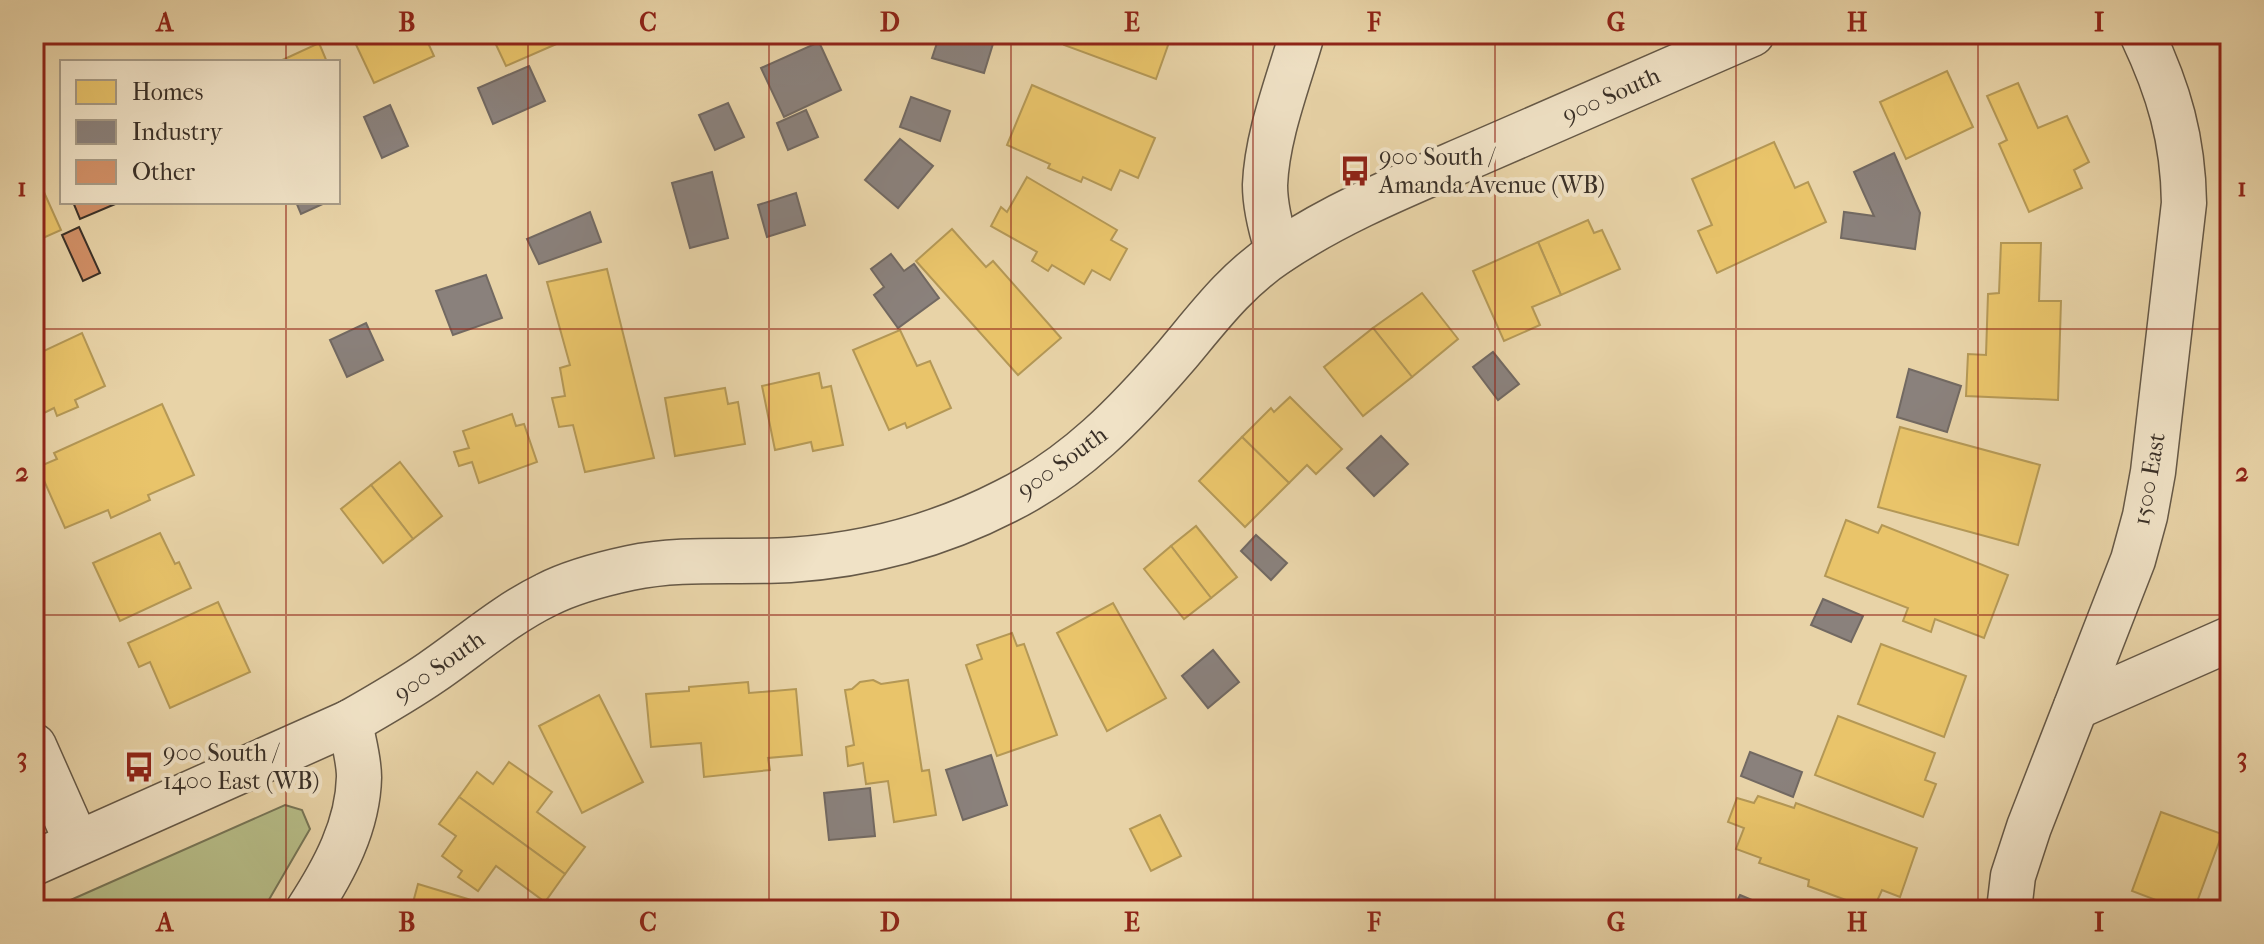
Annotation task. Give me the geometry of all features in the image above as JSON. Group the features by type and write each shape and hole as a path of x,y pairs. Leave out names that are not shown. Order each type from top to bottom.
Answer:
{"street":[{"path":"1278,252 1268,220 1265,188 1267,158 1302,34"},
{"name":"900 South","path":"34,863 350,722 396,696 517,611 548,593 631,568 846,555 901,543 955,525 1009,500 1058,470 1103,436 1240,281 1278,252 1373,199 1752,34"},
{"name":"1500 East","path":"2009,910 2013,876 2021,851 2133,560 2145,516 2162,399 2184,203 2178,132 2169,97 2142,34"},
{"path":"2076,707 2230,639"},
{"path":"308,910 327,881 343,846 355,808 359,775 350,722"},
{"path":"34,746 77,843"}],"green space":[{"path":"285,805 302,810 310,829 263,910 48,910"}],"building: Homes":[{"path":"351,34 424,34 434,56 374,83"},
{"path":"491,34 577,34 577,35 506,66"},
{"path":"1068,34 1172,34 1156,79 1064,45"},
{"path":"319,43 326,60 282,60"},
{"path":"1947,71 1973,127 1906,159 1880,102"},
{"path":"2018,83 2038,128 2067,116 2089,162 2074,170 2082,188 2029,212 1999,144 2007,140 1987,96"},
{"path":"1032,85 1155,138 1138,178 1120,170 1111,190 1083,177 1081,182 1048,168 1050,164 1007,145"},
{"path":"1774,142 1795,188 1808,182 1826,222 1717,273 1698,231 1712,225 1692,179"},
{"path":"34,170 61,230 34,242"},
{"path":"1027,177 1117,230 1111,240 1127,249 1110,280 1092,270 1084,284 1052,265 1048,271 1032,261 1037,252 991,226 1001,207 1007,212"},
{"path":"1588,220 1594,233 1602,230 1620,269 1561,295 1538,242"},
{"path":"952,229 986,267 993,261 1061,338 1018,375 916,261"},
{"path":"1538,242 1561,295 1532,307 1540,325 1504,341 1473,271"},
{"path":"2001,243 2041,243 2039,301 2061,301 2058,400 1966,396 1968,354 1986,355 1988,294 1999,293"},
{"path":"607,269 654,458 585,472 573,425 559,427 552,398 565,396 560,368 570,365 547,282"},
{"path":"1422,293 1458,339 1412,377 1373,328"},
{"path":"1373,328 1412,377 1363,416 1324,367"},
{"path":"900,330 917,366 930,361 951,408 907,428 905,423 889,430 853,350"},
{"path":"36,333 44,351 82,333 105,386 75,400 78,407 57,416 54,408 34,418"},
{"path":"819,373 822,388 831,386 843,445 813,451 811,442 775,450 762,386"},
{"path":"725,388 728,404 738,402 745,444 675,456 665,398"},
{"path":"1290,397 1342,449 1316,474 1307,465 1289,483 1242,437 1271,408 1274,412"},
{"path":"162,404 194,475 148,495 150,500 111,518 108,510 65,528 38,467 57,459 54,453"},
{"path":"512,414 516,426 524,424 537,462 479,483 472,462 459,466 454,452 469,448 463,431"},
{"path":"1900,427 2040,465 2018,545 1878,507"},
{"path":"1242,437 1289,483 1245,527 1199,481"},
{"path":"400,462 442,516 413,539 371,485"},
{"path":"371,485 413,539 383,563 341,509"},
{"path":"1846,520 1878,533 1882,525 2008,575 1984,638 1935,619 1931,632 1903,621 1908,608 1825,576"},
{"path":"1196,526 1237,577 1211,598 1171,546"},
{"path":"160,533 191,588 120,621 93,563"},
{"path":"1171,546 1211,598 1184,619 1144,569"},
{"path":"218,602 250,672 170,708 150,662 139,667 128,643"},
{"path":"1113,603 1166,698 1107,731 1057,633"},
{"path":"1012,633 1017,646 1024,644 1057,735 997,756 966,665 982,659 977,645"},
{"path":"1881,644 1966,676 1944,737 1858,704"},
{"path":"873,680 881,684 908,680 922,771 929,770 936,815 894,822 888,781 866,784 863,763 848,766 846,747 854,745 845,690 852,689 860,682"},
{"path":"748,682 749,693 796,689 802,755 768,758 770,770 704,777 701,743 651,747 646,694"},
{"path":"599,695 643,782 582,813 539,726"},
{"path":"1838,716 1935,753 1925,780 1936,784 1923,817 1815,775"},
{"path":"509,762 552,792 537,812 585,847 565,874 459,797 477,772 493,784"},
{"path":"1758,796 1794,808 1796,803 1917,848 1900,897 1882,890 1873,910 1808,886 1809,880 1759,863 1761,858 1736,849 1744,828 1728,822 1737,798 1754,803"},
{"path":"459,797 565,874 545,902 496,866 478,891 458,877 462,871 442,856 456,836 439,824"},
{"path":"2161,812 2222,834 2194,910 2182,910 2132,891"},
{"path":"1160,815 1181,856 1151,871 1130,829"},
{"path":"418,884 481,903 479,910 411,910"}],"building: Industry":[{"path":"940,34 996,34 984,73 932,58"},
{"path":"819,42 841,90 784,117 761,68"},
{"path":"529,66 545,101 493,124 478,88"},
{"path":"911,97 950,111 940,141 900,127"},
{"path":"728,103 744,137 715,150 699,115"},
{"path":"390,105 408,146 382,158 364,117"},
{"path":"806,110 818,137 788,150 777,123"},
{"path":"900,139 933,166 898,208 865,180"},
{"path":"1894,153 1920,213 1915,249 1841,238 1844,212 1874,216 1854,172"},
{"path":"712,172 728,238 690,248 672,183"},
{"path":"796,193 805,225 767,237 758,205"},
{"path":"297,204 323,204 301,214"},
{"path":"590,212 601,242 539,264 527,239"},
{"path":"891,254 904,271 914,264 939,298 898,328 874,295 884,287 871,269"},
{"path":"486,275 502,318 453,335 436,291"},
{"path":"366,323 383,360 347,377 330,340"},
{"path":"1493,352 1519,384 1498,400 1473,367"},
{"path":"1909,369 1961,386 1947,432 1897,417"},
{"path":"1381,436 1408,464 1374,496 1347,468"},
{"path":"1256,535 1287,563 1271,580 1241,551"},
{"path":"1823,599 1863,616 1851,642 1811,625"},
{"path":"1213,650 1239,682 1208,708 1182,676"},
{"path":"1750,752 1802,772 1793,797 1741,776"},
{"path":"991,755 1007,805 963,820 946,770"},
{"path":"870,788 875,836 829,840 824,793"},
{"path":"1740,895 1771,908 1733,910"}],"building: Other":[{"path":"74,204 115,204 80,219"},
{"path":"79,227 100,273 83,281 62,235"}],"place":[{"name":"900 South / Amanda Avenue (WB)","path":"1355,171"},
{"name":"900 South / 1400 East (WB)","path":"139,767"}]}
